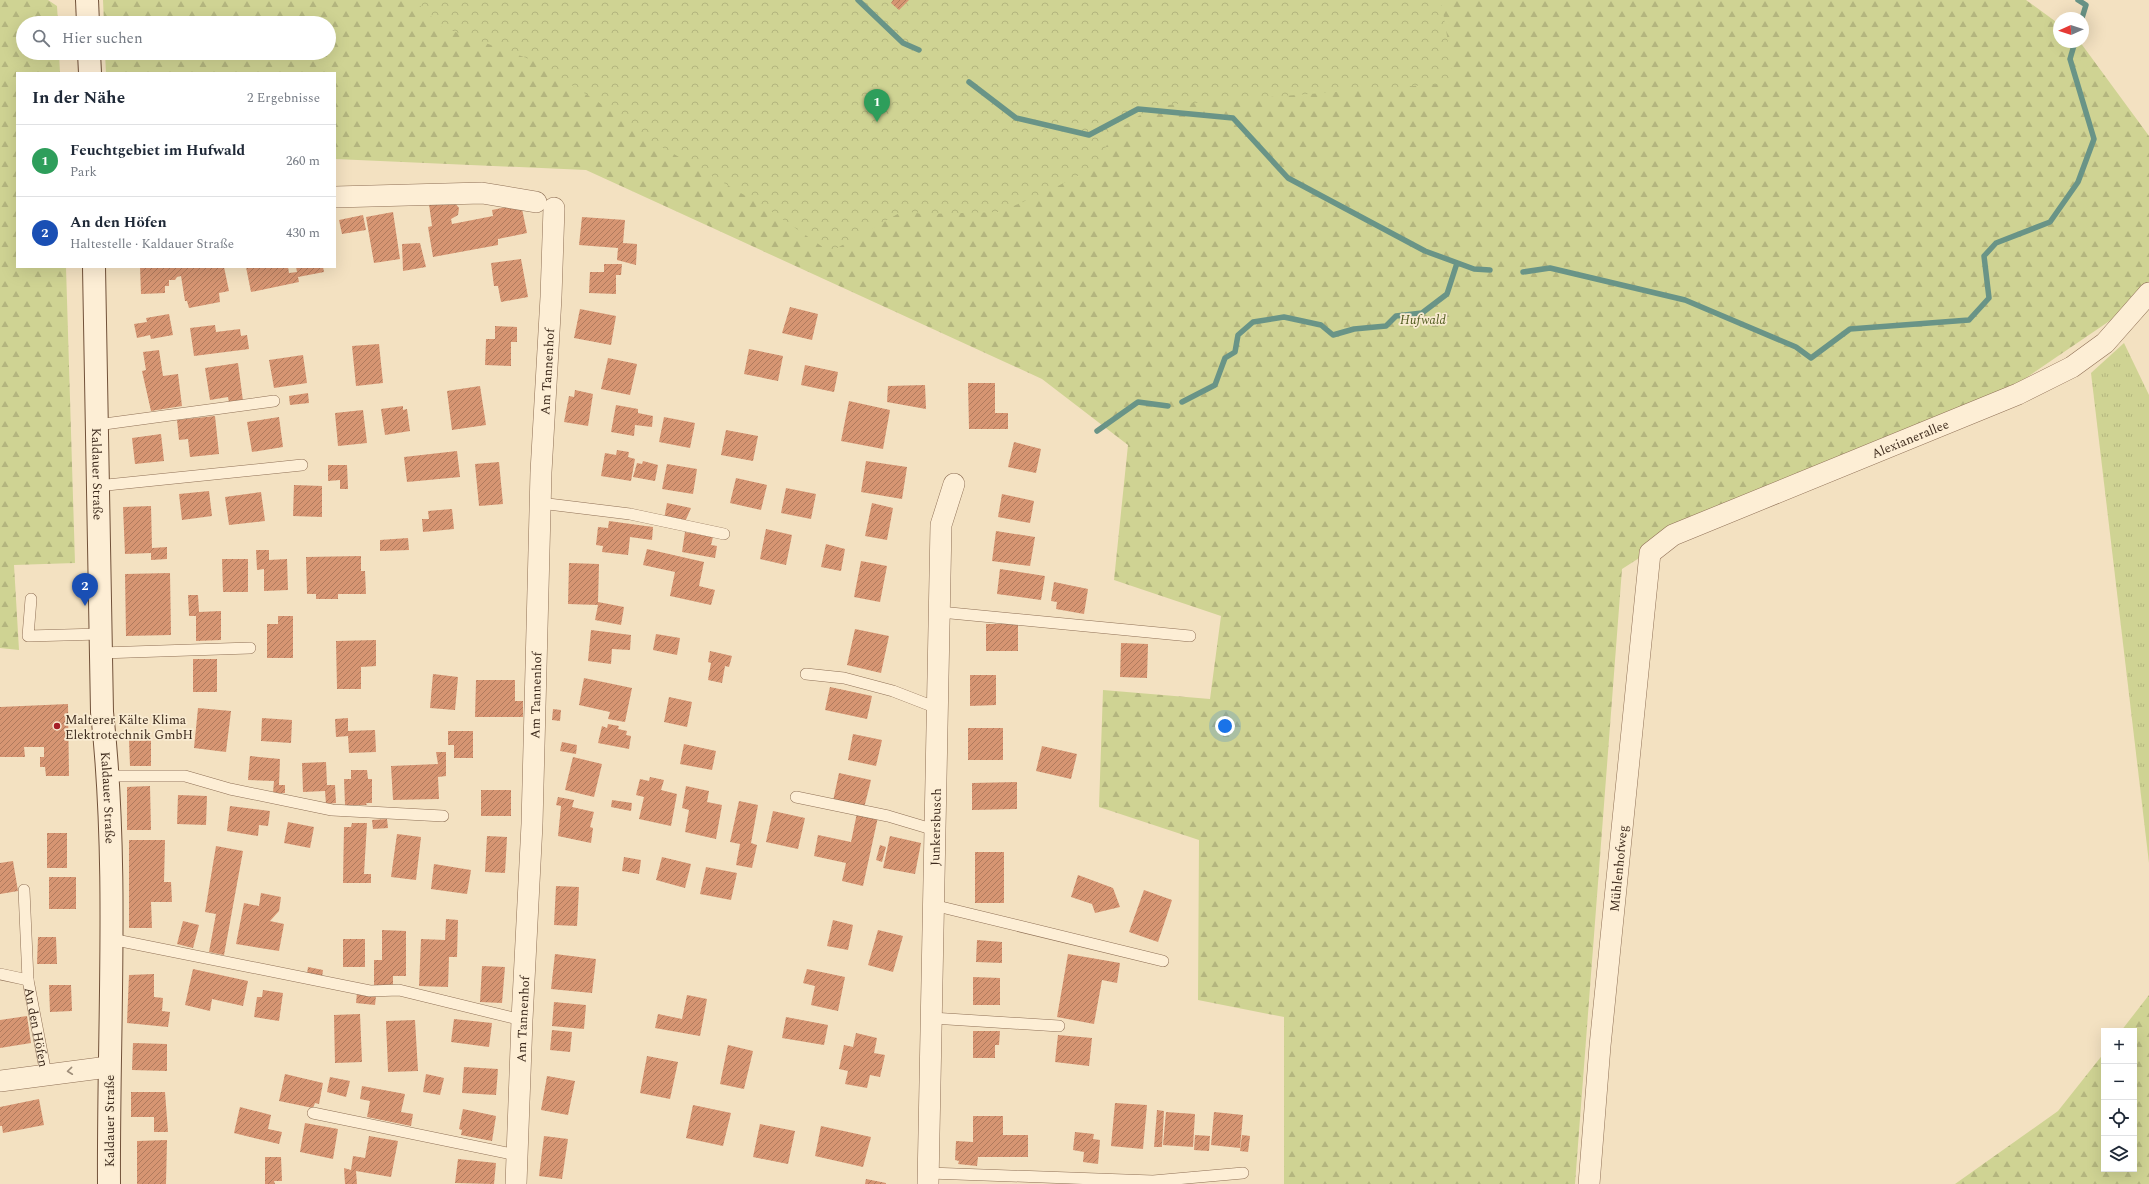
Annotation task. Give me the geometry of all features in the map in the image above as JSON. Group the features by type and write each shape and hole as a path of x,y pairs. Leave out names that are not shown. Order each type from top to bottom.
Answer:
{"street":[{"path":"87,0 88,16"},
{"path":"89,60 90,72"},
{"name":"Am Tannenhof","path":"336,197 482,193 545,205 540,503 532,824 522,1020 516,1184"},
{"name":"Kaldauer Straße","path":"94,268 102,712 109,776 109,1184"},
{"name":"Alexianerallee","path":"1650,553 1673,535 2018,394 2072,367 2105,343 2149,293"},
{"name":"Junkersbusch","path":"928,1179 941,525 954,484"},
{"name":"Mühlenhofweg","path":"1589,1184 1600,1046 1650,553"},
{"name":"An den Höfen","path":"0,1081 108,1067"}],"lane":[{"path":"97,425 274,401"},
{"path":"97,486 302,465"},
{"path":"540,503 630,514 724,534"},
{"path":"31,600 28,636 100,643 250,648"},
{"path":"940,612 1190,636"},
{"path":"806,674 844,678 893,691 937,708"},
{"path":"109,776 185,776 230,790 332,810 443,816"},
{"path":"796,797 888,816 935,830"},
{"name":"An den Höfen","path":"24,890 28,980 46,1074"},
{"path":"933,905 1163,961"},
{"path":"110,939 370,991 399,990 522,1020"},
{"name":"An den Höfen","path":"0,974 28,980"},
{"path":"932,1018 1059,1026"},
{"path":"313,1112 517,1155"},
{"name":"Junkersbusch","path":"928,1179 1153,1181 1242,1174"}],"green space":[{"path":"0,0 48,0 57,6 58,16 16,16 16,60 59,60 60,72 16,72 16,268 66,268 75,563 14,565 19,650 0,648"},
{"name":"Hufwald","path":"103,0 2026,0 2053,20 2053,48 2084,48 2149,136 2149,284 2130,307 2014,386 1683,530 1622,569 1575,1184 1284,1184 1284,1017 1198,1000 1199,840 1099,807 1103,690 1210,699 1221,616 1114,580 1128,445 1042,379 586,170 336,159 336,72 106,72 105,60 336,60 336,16 104,16"},
{"path":"414,0 1441,0 1451,60 1452,83 1168,105 1145,112 1114,132 1095,167 1054,188 1000,212 923,214 903,211 830,252 765,207 648,139 606,107 532,60 442,27"},
{"path":"2124,343 2149,395 2149,863 2091,373"},
{"path":"2149,995 2149,1184 1955,1184 2058,1111 2101,1057 2101,1172 2137,1172 2137,1028 2123,1028"}],"building":[{"path":"893,0 909,0 899,10 891,3"},
{"path":"455,203 459,208 458,215 451,219 452,224 493,216 492,210 521,204 527,233 498,239 498,245 433,257 428,227 432,226 429,204"},
{"path":"393,212 400,259 374,263 366,217"},
{"path":"363,215 366,230 342,234 339,220"},
{"path":"582,217 625,220 623,243 637,244 636,265 617,260 618,248 579,245"},
{"path":"420,243 426,267 403,271 402,244"},
{"path":"521,259 528,297 501,302 498,286 494,286 491,263"},
{"path":"604,264 622,264 621,275 616,275 616,294 589,293 590,272 604,272"},
{"path":"140,268 224,268 229,291 219,293 220,302 189,308 187,301 185,301 181,276 177,277 175,280 169,280 169,286 165,286 165,293 141,294"},
{"path":"246,268 288,268 289,273 297,272 296,268 323,268 324,272 298,277 299,282 251,292"},
{"path":"790,307 818,314 812,340 782,333"},
{"path":"580,309 616,316 611,345 574,338"},
{"path":"169,314 173,335 151,339 150,335 137,338 134,324 147,322 146,318"},
{"path":"215,325 216,332 240,329 241,336 247,335 249,349 194,356 190,328"},
{"path":"495,326 517,327 517,342 511,342 511,366 485,365 486,339 495,339"},
{"path":"379,344 383,383 356,386 352,346"},
{"path":"749,349 783,356 778,381 744,374"},
{"path":"159,350 163,376 178,374 182,406 151,411 142,371 146,370 143,352"},
{"path":"303,355 307,383 274,388 269,360"},
{"path":"608,358 637,364 630,395 601,389"},
{"path":"238,363 243,401 229,403 228,397 210,400 205,368"},
{"path":"805,365 838,372 834,392 801,385"},
{"path":"968,383 995,383 995,413 1008,413 1008,429 969,429"},
{"path":"925,385 926,409 887,402 888,386"},
{"path":"480,386 486,425 452,430 447,391"},
{"path":"575,390 593,394 588,426 564,422 569,396 574,397"},
{"path":"308,393 309,403 290,405 289,396"},
{"path":"849,401 890,410 883,449 841,441"},
{"path":"616,405 638,409 638,413 653,416 652,427 635,425 634,436 611,432"},
{"path":"403,406 403,410 407,409 410,431 385,435 381,409"},
{"path":"363,410 367,443 338,446 335,413"},
{"path":"215,416 219,454 190,457 188,439 179,440 177,420"},
{"path":"279,417 283,447 252,452 247,422"},
{"path":"664,417 695,423 690,448 659,442"},
{"path":"726,430 758,436 753,461 721,455"},
{"path":"161,434 164,461 135,464 132,438"},
{"path":"1014,442 1041,449 1036,473 1008,467"},
{"path":"617,450 629,452 628,457 635,459 631,481 601,476 605,453 616,455"},
{"path":"457,451 460,477 407,482 404,457"},
{"path":"643,461 658,465 655,481 633,477 637,463 642,464"},
{"path":"866,461 907,467 902,499 861,492"},
{"path":"499,462 503,504 479,506 475,464"},
{"path":"667,464 697,469 693,494 662,489"},
{"path":"328,465 347,465 348,489 340,489 340,480 328,481"},
{"path":"736,478 767,485 761,510 730,503"},
{"path":"294,485 322,486 322,517 293,516"},
{"path":"786,488 816,494 811,519 781,513"},
{"path":"209,491 212,516 182,520 179,494"},
{"path":"261,492 265,521 229,525 225,497"},
{"path":"1002,494 1034,501 1030,523 998,517"},
{"path":"667,503 691,508 685,522 664,519"},
{"path":"872,503 893,508 887,540 865,536"},
{"path":"151,506 152,548 167,547 167,559 151,560 151,553 125,554 123,507"},
{"path":"452,509 454,529 423,532 422,519 429,519 428,511"},
{"path":"609,521 653,527 652,540 630,537 628,555 602,552 603,546 596,545 598,527 608,528"},
{"path":"766,529 792,535 786,565 760,559"},
{"path":"996,531 1035,537 1030,566 992,561"},
{"path":"685,532 713,537 711,545 717,546 715,558 682,552"},
{"path":"408,538 409,550 380,551 380,540"},
{"path":"826,544 845,549 841,571 821,567"},
{"path":"647,549 704,562 699,586 715,590 711,605 670,596 675,572 643,565"},
{"path":"256,550 269,550 269,560 287,559 288,590 264,591 264,569 257,570"},
{"path":"361,556 361,571 365,571 366,594 338,594 338,599 316,599 316,594 307,594 306,557"},
{"path":"222,559 248,559 248,592 223,592"},
{"path":"861,561 887,566 880,602 854,597"},
{"path":"569,563 599,564 598,602 624,607 621,625 595,620 598,605 568,604"},
{"path":"1000,569 1045,576 1041,600 997,594"},
{"path":"170,573 171,635 126,636 125,574"},
{"path":"1054,582 1088,589 1084,614 1056,609 1057,602 1051,601"},
{"path":"188,595 198,595 199,612 221,611 221,640 196,641 196,616 189,616"},
{"path":"278,616 293,616 293,658 267,658 267,624 278,624"},
{"path":"986,624 1018,624 1018,651 986,651"},
{"path":"855,629 889,636 881,673 847,665"},
{"path":"591,630 631,635 630,650 612,649 611,664 588,661"},
{"path":"656,634 680,638 677,655 653,650"},
{"path":"376,640 376,666 361,667 361,689 337,689 336,641"},
{"path":"1121,643 1148,644 1147,678 1120,677"},
{"path":"710,651 732,656 729,667 725,666 722,683 708,680 711,663 708,662"},
{"path":"193,659 217,659 217,692 193,692"},
{"path":"433,674 458,677 455,710 430,708"},
{"path":"970,675 996,675 996,705 970,706"},
{"path":"584,678 632,688 625,722 608,719 610,712 579,705"},
{"path":"476,680 515,680 515,701 523,701 523,717 475,717"},
{"path":"830,687 872,696 867,719 825,710"},
{"path":"669,697 692,702 687,727 664,722"},
{"path":"68,704 69,776 46,776 45,767 40,767 40,757 44,757 44,747 24,747 25,757 0,757 0,707"},
{"path":"198,708 231,711 226,752 194,748"},
{"path":"553,709 561,710 560,721 552,720"},
{"path":"262,718 292,720 291,743 261,741"},
{"path":"348,718 348,731 375,730 376,752 349,753 348,736 336,737 335,719"},
{"path":"608,724 619,726 618,729 627,731 626,735 631,736 629,749 598,743 602,726 607,728"},
{"path":"968,728 1003,728 1003,760 968,760"},
{"path":"448,731 473,731 473,758 454,758 454,745 448,745"},
{"path":"853,734 882,740 876,766 848,760"},
{"path":"151,739 151,766 130,766 129,740"},
{"path":"562,742 577,745 576,754 560,751"},
{"path":"684,744 716,751 712,770 680,764"},
{"path":"1042,746 1077,754 1071,779 1036,771"},
{"path":"436,752 446,752 446,776 438,777 439,799 393,800 391,766 438,764"},
{"path":"250,756 280,759 279,785 285,785 285,793 273,793 274,781 248,780"},
{"path":"573,757 602,764 594,797 565,790"},
{"path":"326,762 327,785 335,785 336,803 326,804 325,791 303,792 302,763"},
{"path":"351,770 367,770 368,779 372,779 372,803 366,803 367,805 345,805 344,779 351,779"},
{"path":"839,773 871,780 864,808 833,801"},
{"path":"650,777 664,780 661,790 677,794 671,826 639,819 644,797 636,795 640,779 649,781"},
{"path":"1017,782 1017,809 972,810 972,783"},
{"path":"150,786 151,830 127,830 127,787"},
{"path":"686,786 709,791 707,802 722,805 716,839 685,832 689,810 682,808"},
{"path":"481,790 511,790 511,816 481,816"},
{"path":"178,795 207,796 206,825 177,824"},
{"path":"558,797 574,800 572,807 594,812 590,827 593,828 591,843 558,836 561,806 556,805"},
{"path":"612,800 632,803 631,811 611,807"},
{"path":"739,801 758,805 751,843 757,845 752,868 736,865 740,844 730,842"},
{"path":"230,806 270,811 268,826 259,825 258,836 227,831"},
{"path":"773,811 805,818 798,849 766,842"},
{"path":"857,813 878,817 863,886 842,881 846,863 814,856 818,835 851,842"},
{"path":"387,819 388,828 373,829 372,820"},
{"path":"288,822 314,827 310,848 284,843"},
{"path":"352,823 367,823 364,874 371,874 371,883 343,883 344,827 351,827"},
{"path":"47,833 67,833 67,868 47,868"},
{"path":"397,834 421,837 416,880 391,877"},
{"path":"487,836 507,837 505,873 485,872"},
{"path":"890,836 921,843 915,874 883,868"},
{"path":"129,840 165,840 164,882 171,882 172,902 151,902 152,928 129,928"},
{"path":"880,845 886,847 882,862 876,860"},
{"path":"216,846 243,851 224,955 209,952 216,914 205,912"},
{"path":"975,852 1004,852 1004,903 975,903"},
{"path":"624,857 641,860 639,874 622,871"},
{"path":"662,857 691,864 685,888 656,880"},
{"path":"13,861 18,891 0,894 0,863"},
{"path":"434,864 471,870 467,894 431,889"},
{"path":"706,867 737,873 731,900 700,894"},
{"path":"1078,875 1113,888 1120,907 1095,913 1092,904 1071,897"},
{"path":"49,877 76,877 76,909 49,909"},
{"path":"556,886 579,887 577,926 554,925"},
{"path":"1144,890 1172,900 1158,942 1129,932"},
{"path":"261,893 281,897 279,911 270,921 284,924 279,951 236,944 244,903 259,906"},
{"path":"446,919 458,920 457,957 449,957 448,987 419,986 421,939 445,940"},
{"path":"833,920 853,925 848,950 827,946"},
{"path":"183,921 199,925 193,948 177,944"},
{"path":"382,930 406,931 406,976 393,976 393,986 374,986 374,960 382,960"},
{"path":"878,930 903,936 893,972 868,965"},
{"path":"38,937 56,937 57,964 37,964"},
{"path":"343,939 365,939 365,967 343,967"},
{"path":"977,940 1002,942 1002,963 976,962"},
{"path":"555,954 596,959 592,993 551,989"},
{"path":"1068,954 1120,963 1117,983 1102,980 1094,1024 1057,1017"},
{"path":"482,966 505,967 502,1003 480,1002"},
{"path":"308,967 323,970 322,977 307,974"},
{"path":"193,969 248,981 243,1006 212,999 210,1011 185,1005"},
{"path":"807,969 845,977 838,1011 811,1005 815,986 803,983"},
{"path":"154,974 154,997 163,998 162,1011 170,1012 168,1027 127,1023 129,975"},
{"path":"973,977 1000,978 1000,1005 973,1005"},
{"path":"49,985 71,985 72,1011 50,1012"},
{"path":"263,990 283,993 279,1021 254,1017 257,997 262,997"},
{"path":"357,993 376,996 375,1005 356,1003"},
{"path":"687,995 707,999 700,1036 655,1028 658,1014 682,1019"},
{"path":"554,1002 586,1005 584,1029 552,1026"},
{"path":"360,1014 362,1062 335,1063 334,1015"},
{"path":"27,1016 31,1043 0,1048 0,1020"},
{"path":"786,1017 828,1025 824,1045 782,1038"},
{"path":"454,1019 492,1023 489,1047 451,1042"},
{"path":"415,1020 418,1071 388,1072 386,1021"},
{"path":"552,1030 572,1032 570,1052 550,1050"},
{"path":"973,1031 1000,1031 999,1045 995,1045 995,1058 973,1058"},
{"path":"856,1033 877,1038 874,1053 885,1055 880,1077 870,1075 867,1088 845,1084 848,1071 839,1069 844,1045 853,1047"},
{"path":"1058,1035 1092,1038 1089,1066 1055,1062"},
{"path":"133,1043 167,1044 167,1071 132,1070"},
{"path":"728,1045 753,1051 744,1089 720,1084"},
{"path":"647,1056 678,1062 670,1099 640,1093"},
{"path":"464,1067 498,1069 496,1095 462,1093"},
{"path":"285,1074 323,1083 319,1104 315,1103 313,1108 279,1101"},
{"path":"426,1074 444,1078 440,1095 423,1092"},
{"path":"547,1076 575,1081 568,1115 541,1110"},
{"path":"330,1077 350,1081 346,1097 327,1092"},
{"path":"362,1086 405,1094 401,1112 413,1114 411,1126 367,1117 370,1101 360,1099"},
{"path":"131,1092 165,1092 168,1132 154,1132 154,1117 131,1117"},
{"path":"39,1099 44,1125 3,1133 2,1126 0,1126 0,1107"},
{"path":"1115,1103 1147,1105 1143,1149 1111,1146"},
{"path":"693,1105 731,1113 723,1146 686,1138"},
{"path":"240,1107 271,1115 268,1129 282,1132 279,1144 234,1133"},
{"path":"463,1109 496,1116 492,1141 461,1135 462,1130 459,1129"},
{"path":"1157,1110 1164,1111 1162,1147 1154,1147"},
{"path":"1166,1112 1195,1114 1193,1147 1163,1145"},
{"path":"1214,1112 1243,1115 1240,1148 1211,1145"},
{"path":"973,1116 1003,1116 1003,1135 1028,1135 1028,1157 978,1157 977,1166 958,1164 959,1161 955,1160 956,1141 973,1142"},
{"path":"305,1123 338,1129 333,1159 300,1152"},
{"path":"760,1124 795,1131 788,1164 753,1157"},
{"path":"821,1126 871,1137 863,1167 815,1156"},
{"path":"1075,1132 1094,1134 1093,1139 1100,1140 1098,1164 1083,1162 1084,1152 1073,1150"},
{"path":"1195,1135 1210,1136 1209,1151 1194,1150"},
{"path":"1242,1135 1250,1136 1248,1152 1240,1151"},
{"path":"369,1136 398,1141 391,1177 356,1171 357,1184 345,1184 344,1168 351,1170 353,1156 365,1158"},
{"path":"544,1136 568,1139 562,1179 539,1176"},
{"path":"167,1140 166,1184 137,1184 137,1141"},
{"path":"265,1157 281,1157 282,1181 274,1181 275,1184 265,1184"},
{"path":"458,1159 496,1163 494,1184 455,1183"},
{"path":"866,1179 886,1183 886,1184 865,1184"}],"waterway":[{"path":"858,0 903,43 919,50"},
{"path":"2078,0 2086,5 2084,12"},
{"path":"1523,272 1550,268 1685,300 1796,347 1811,358 1850,329 1969,320 1989,298 1984,256 1996,243 2050,222 2078,182 2094,139 2070,59 2073,48"},
{"path":"969,82 1016,118 1089,135 1138,109 1233,118 1288,178 1425,251 1474,269 1490,270"},
{"path":"1182,402 1215,385 1225,358 1235,352 1238,335 1253,322 1284,317 1321,325 1333,335 1354,329 1386,326 1396,316 1422,313 1447,294 1457,263"},
{"path":"1097,431 1138,402 1168,406"}],"place":[{"name":"Feuchtgebiet im Hufwald","path":"877,122"},
{"name":"An den Höfen","path":"85,606"},
{"name":"Malterer Kälte Klima Elektrotechnik GmbH","path":"57,726"}]}
